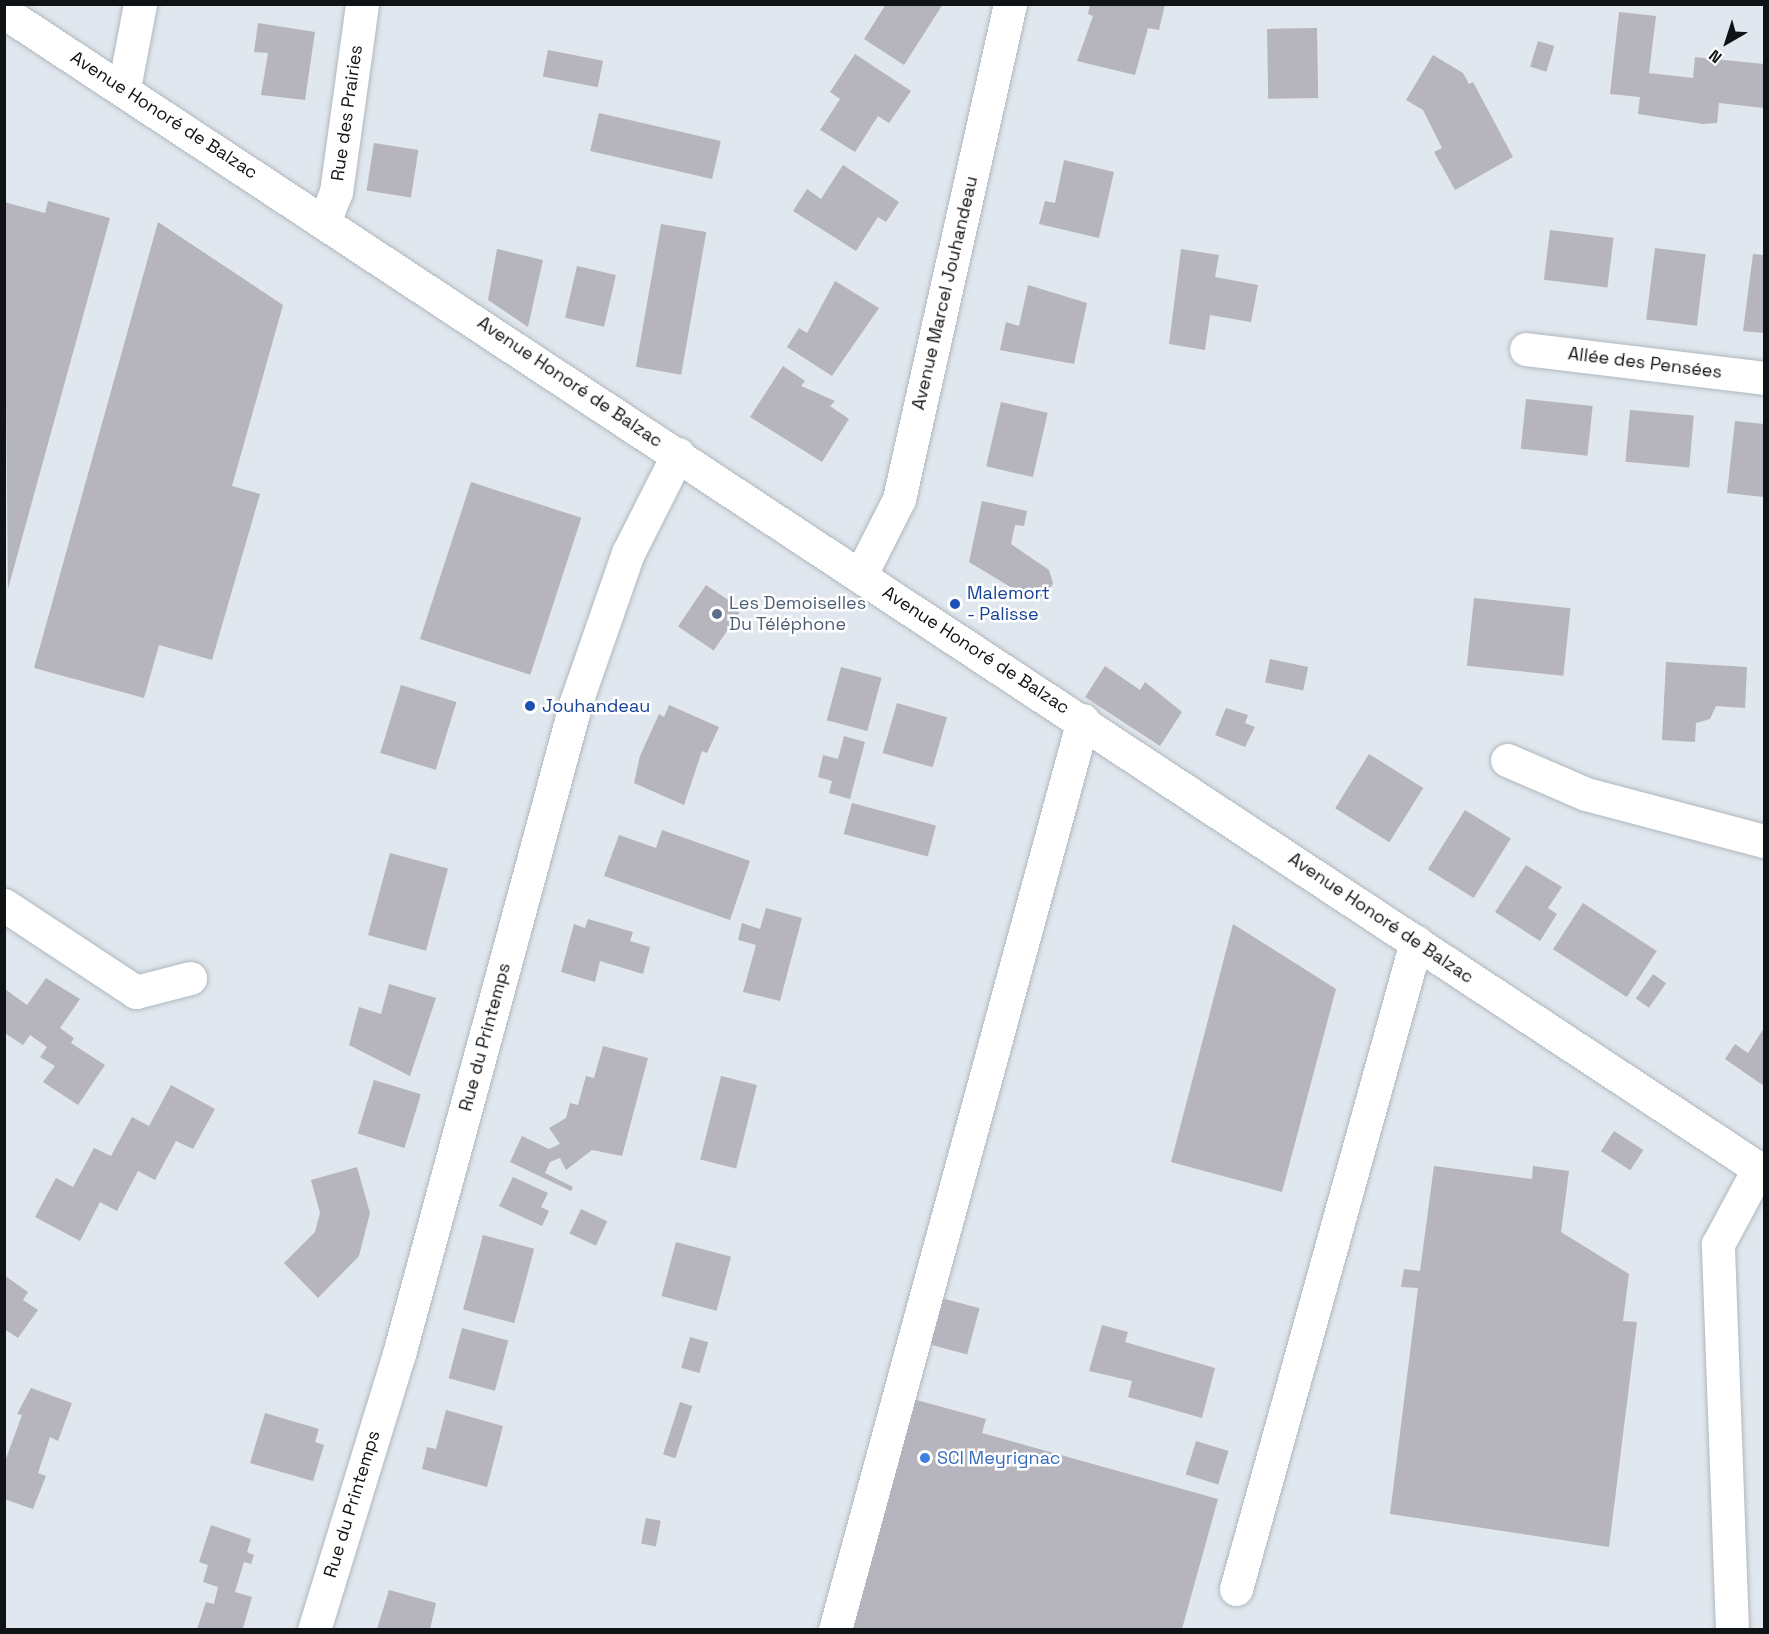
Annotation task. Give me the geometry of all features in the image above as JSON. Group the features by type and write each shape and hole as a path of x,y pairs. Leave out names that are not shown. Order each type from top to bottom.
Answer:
{"street":[{"path":"124,88 140,4"},
{"name":"Rue des Prairies","path":"325,219 336,192 362,4"},
{"name":"Avenue Marcel Jouhandeau","path":"861,574 899,499 1010,4"},
{"name":"Avenue Honoré de Balzac","path":"4,12 325,219 1762,1170"},
{"name":"Allée des Pensées","path":"1526,349 1764,378"},
{"name":"Rue du Printemps","path":"314,1629 399,1354 576,702 628,553 678,454"},
{"path":"835,1629 1083,720"},
{"path":"1507,760 1586,794 1764,841"},
{"path":"4,905 136,992 190,978"},
{"path":"1236,1589 1416,942"},
{"path":"1732,1629 1718,1244 1762,1170"}],"building":[{"path":"886,4 943,4 904,65 864,39"},
{"path":"1090,4 1165,4 1159,30 1148,28 1135,75 1077,61 1093,16 1088,14"},
{"path":"1619,12 1656,16 1649,73 1693,78 1695,57 1764,64 1764,108 1719,103 1717,123 1703,124 1638,114 1640,97 1610,94"},
{"path":"258,23 315,32 305,100 261,95 268,53 254,52"},
{"path":"1317,28 1318,98 1268,99 1267,29"},
{"path":"1538,41 1554,46 1546,72 1530,67"},
{"path":"548,50 603,61 598,87 543,77"},
{"path":"855,54 911,91 889,123 878,116 855,152 820,130 840,99 830,92"},
{"path":"1433,55 1463,73 1469,84 1473,82 1513,157 1455,190 1434,152 1442,148 1423,110 1406,100"},
{"path":"599,113 721,141 712,179 590,151"},
{"path":"374,143 418,150 411,197 366,190"},
{"path":"1064,160 1114,172 1099,238 1039,224 1045,201 1055,203"},
{"path":"843,165 899,202 886,222 878,217 856,251 793,211 807,189 821,199"},
{"path":"48,201 110,218 8,589 4,202 45,213"},
{"path":"158,222 283,305 232,486 260,494 212,660 159,645 144,698 34,668"},
{"path":"661,224 706,232 681,375 636,367"},
{"path":"1550,230 1614,238 1607,287 1544,280"},
{"path":"1655,248 1706,254 1697,326 1646,319"},
{"path":"497,249 543,260 528,327 488,300"},
{"path":"1181,249 1219,255 1215,277 1258,285 1251,322 1210,315 1205,350 1169,344"},
{"path":"1753,254 1764,255 1764,333 1743,331"},
{"path":"577,266 616,275 604,327 565,318"},
{"path":"835,281 879,308 832,376 787,347 799,328 807,333"},
{"path":"1028,285 1087,303 1074,364 1000,350 1006,322 1019,326"},
{"path":"783,366 805,381 801,386 835,401 830,406 849,419 822,462 750,417"},
{"path":"1526,399 1593,406 1587,456 1521,449"},
{"path":"1001,402 1048,413 1033,477 986,466"},
{"path":"1630,410 1694,416 1689,467 1625,462"},
{"path":"1735,421 1764,424 1764,497 1727,493"},
{"path":"471,482 581,518 530,675 420,639"},
{"path":"982,501 1027,511 1024,526 1015,525 1011,544 1049,570 1053,583 1047,596 1027,597 969,562"},
{"path":"706,585 742,609 714,650 678,626"},
{"path":"1474,598 1570,608 1563,676 1467,666"},
{"path":"1270,659 1308,667 1303,691 1265,682"},
{"path":"1666,662 1747,667 1745,708 1716,706 1710,719 1696,723 1695,742 1662,740"},
{"path":"1105,666 1140,690 1145,682 1182,712 1160,746 1085,697"},
{"path":"841,667 882,678 867,731 827,720"},
{"path":"401,685 456,702 436,770 380,753"},
{"path":"897,703 947,717 933,767 883,753"},
{"path":"669,705 719,727 707,753 702,751 684,805 634,783 640,756 659,714 664,717"},
{"path":"1226,708 1248,715 1245,723 1255,727 1245,747 1215,735"},
{"path":"844,736 865,742 850,799 829,793 832,781 818,777 823,755 838,759"},
{"path":"1369,754 1423,788 1389,842 1335,808"},
{"path":"852,803 936,826 928,856 844,834"},
{"path":"1465,810 1511,839 1474,898 1428,869"},
{"path":"662,830 750,861 730,920 604,876 619,835 656,848"},
{"path":"390,853 448,869 426,951 368,935"},
{"path":"1526,865 1562,887 1548,908 1557,914 1540,941 1495,912"},
{"path":"1583,903 1657,951 1627,997 1553,949"},
{"path":"766,908 802,918 780,1001 743,992 756,945 738,940 742,923 760,929"},
{"path":"588,919 633,932 630,941 650,947 643,974 600,961 595,982 561,972 574,924 585,928"},
{"path":"1233,924 1336,989 1282,1192 1171,1162"},
{"path":"1653,974 1666,983 1649,1008 1636,999"},
{"path":"46,978 80,999 60,1028 74,1038 71,1043 105,1065 78,1105 43,1082 55,1066 40,1057 47,1047 30,1035 23,1045 5,1033 5,989 27,1005"},
{"path":"389,984 436,998 410,1076 349,1045 359,1007 381,1014"},
{"path":"1764,1028 1764,1086 1725,1059 1735,1044 1748,1053"},
{"path":"603,1046 648,1058 622,1156 592,1150 566,1170 560,1158 550,1162 545,1173 573,1187 571,1191 510,1162 522,1136 549,1149 560,1144 549,1128 566,1118 570,1103 578,1105 586,1076 594,1078"},
{"path":"721,1076 757,1085 736,1168 700,1159"},
{"path":"374,1080 421,1094 404,1148 358,1134"},
{"path":"171,1085 215,1109 193,1149 176,1141 155,1180 138,1171 117,1211 100,1202 80,1241 35,1217 56,1178 73,1187 94,1148 111,1156 132,1117 149,1126"},
{"path":"1614,1131 1643,1150 1630,1170 1601,1151"},
{"path":"1434,1166 1532,1179 1533,1166 1569,1171 1561,1232 1629,1274 1623,1321 1637,1322 1609,1547 1390,1514 1418,1288 1401,1287 1404,1269 1420,1271"},
{"path":"357,1167 370,1213 359,1256 318,1298 284,1263 315,1232 320,1213 311,1180"},
{"path":"513,1177 548,1193 541,1207 549,1211 542,1226 499,1206"},
{"path":"581,1209 607,1221 596,1246 570,1233"},
{"path":"483,1235 534,1249 514,1323 463,1309"},
{"path":"676,1242 731,1257 717,1311 662,1296"},
{"path":"4,1275 28,1292 23,1300 38,1310 18,1338 4,1329"},
{"path":"938,1297 980,1308 967,1354 926,1343"},
{"path":"1102,1325 1128,1332 1125,1342 1215,1368 1202,1418 1128,1397 1132,1381 1089,1371"},
{"path":"462,1328 508,1340 495,1391 449,1378"},
{"path":"690,1337 708,1342 699,1373 681,1368"},
{"path":"31,1388 72,1403 58,1441 50,1437 38,1473 46,1476 33,1509 4,1499 4,1464 22,1415 17,1414"},
{"path":"909,1398 986,1419 982,1433 1218,1499 1182,1629 845,1629"},
{"path":"680,1402 692,1406 675,1458 663,1454"},
{"path":"446,1410 503,1426 487,1487 422,1469 427,1447 436,1449"},
{"path":"265,1413 319,1429 315,1442 324,1445 313,1481 250,1463"},
{"path":"1196,1441 1229,1451 1218,1484 1186,1474"},
{"path":"646,1518 661,1521 656,1546 641,1544"},
{"path":"211,1525 251,1539 247,1552 254,1555 251,1564 244,1562 235,1592 252,1597 243,1628 247,1629 197,1629 206,1602 214,1604 218,1587 203,1582 208,1565 199,1562"},
{"path":"389,1590 436,1603 430,1629 377,1629"}],"place":[{"name":"Malemort - Palisse","path":"955,604"},
{"name":"Les Demoiselles Du Téléphone","path":"717,614"},
{"name":"Jouhandeau","path":"530,706"},
{"name":"SCI Meyrignac","path":"925,1458"}]}
